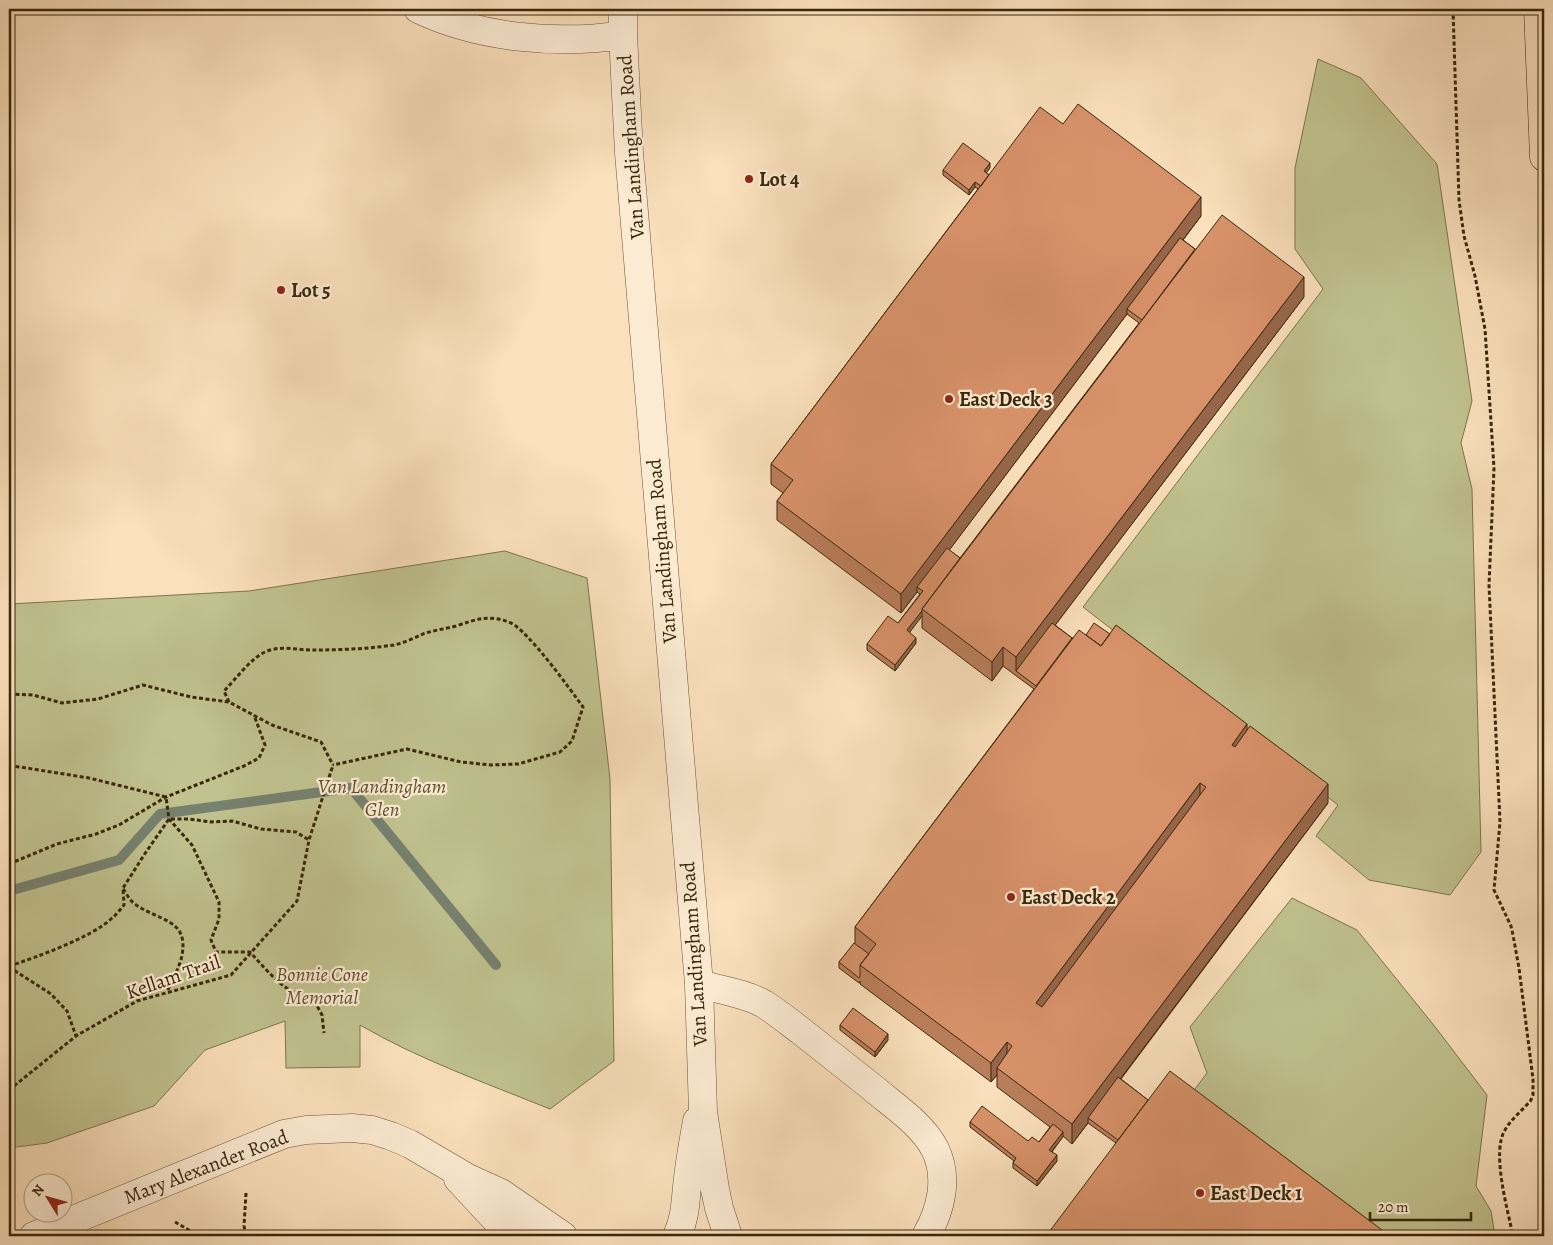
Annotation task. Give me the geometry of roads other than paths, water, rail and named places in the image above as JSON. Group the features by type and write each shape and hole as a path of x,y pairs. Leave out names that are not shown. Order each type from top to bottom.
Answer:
{"main road":[{"path":"1538,9 1544,157"}],"street":[{"path":"418,9 461,26 491,33 578,39 623,35"},
{"name":"Van Landingham Road","path":"623,9 629,153 699,984 702,1093 714,1189 728,1236"},
{"path":"699,984 750,998 763,1004 844,1064 919,1129 934,1149 942,1176 942,1192 938,1210 926,1236"},
{"name":"Van Landingham Road","path":"677,1236 686,1210 687,1188 702,1093"},
{"name":"Mary Alexander Road","path":"34,1236 284,1134 306,1130 352,1128 372,1130 410,1144 437,1162 468,1188 498,1221 518,1236"},
{"name":"Mary Alexander Road","path":"437,1162 501,1192 563,1236"}],"waterway":[{"path":"9,891 119,860 160,814 351,788 496,965"}],"place":[{"name":"Lot 4","path":"749,179"},
{"name":"Lot 5","path":"281,290"},
{"name":"East Deck 3","path":"949,399"},
{"name":"East Deck 2","path":"1011,897"},
{"name":"East Deck 1","path":"1200,1193"}],"park label":[{"name":"Van Landingham Glen","path":"382,798"},
{"name":"Bonnie Cone Memorial","path":"322,986"}]}
